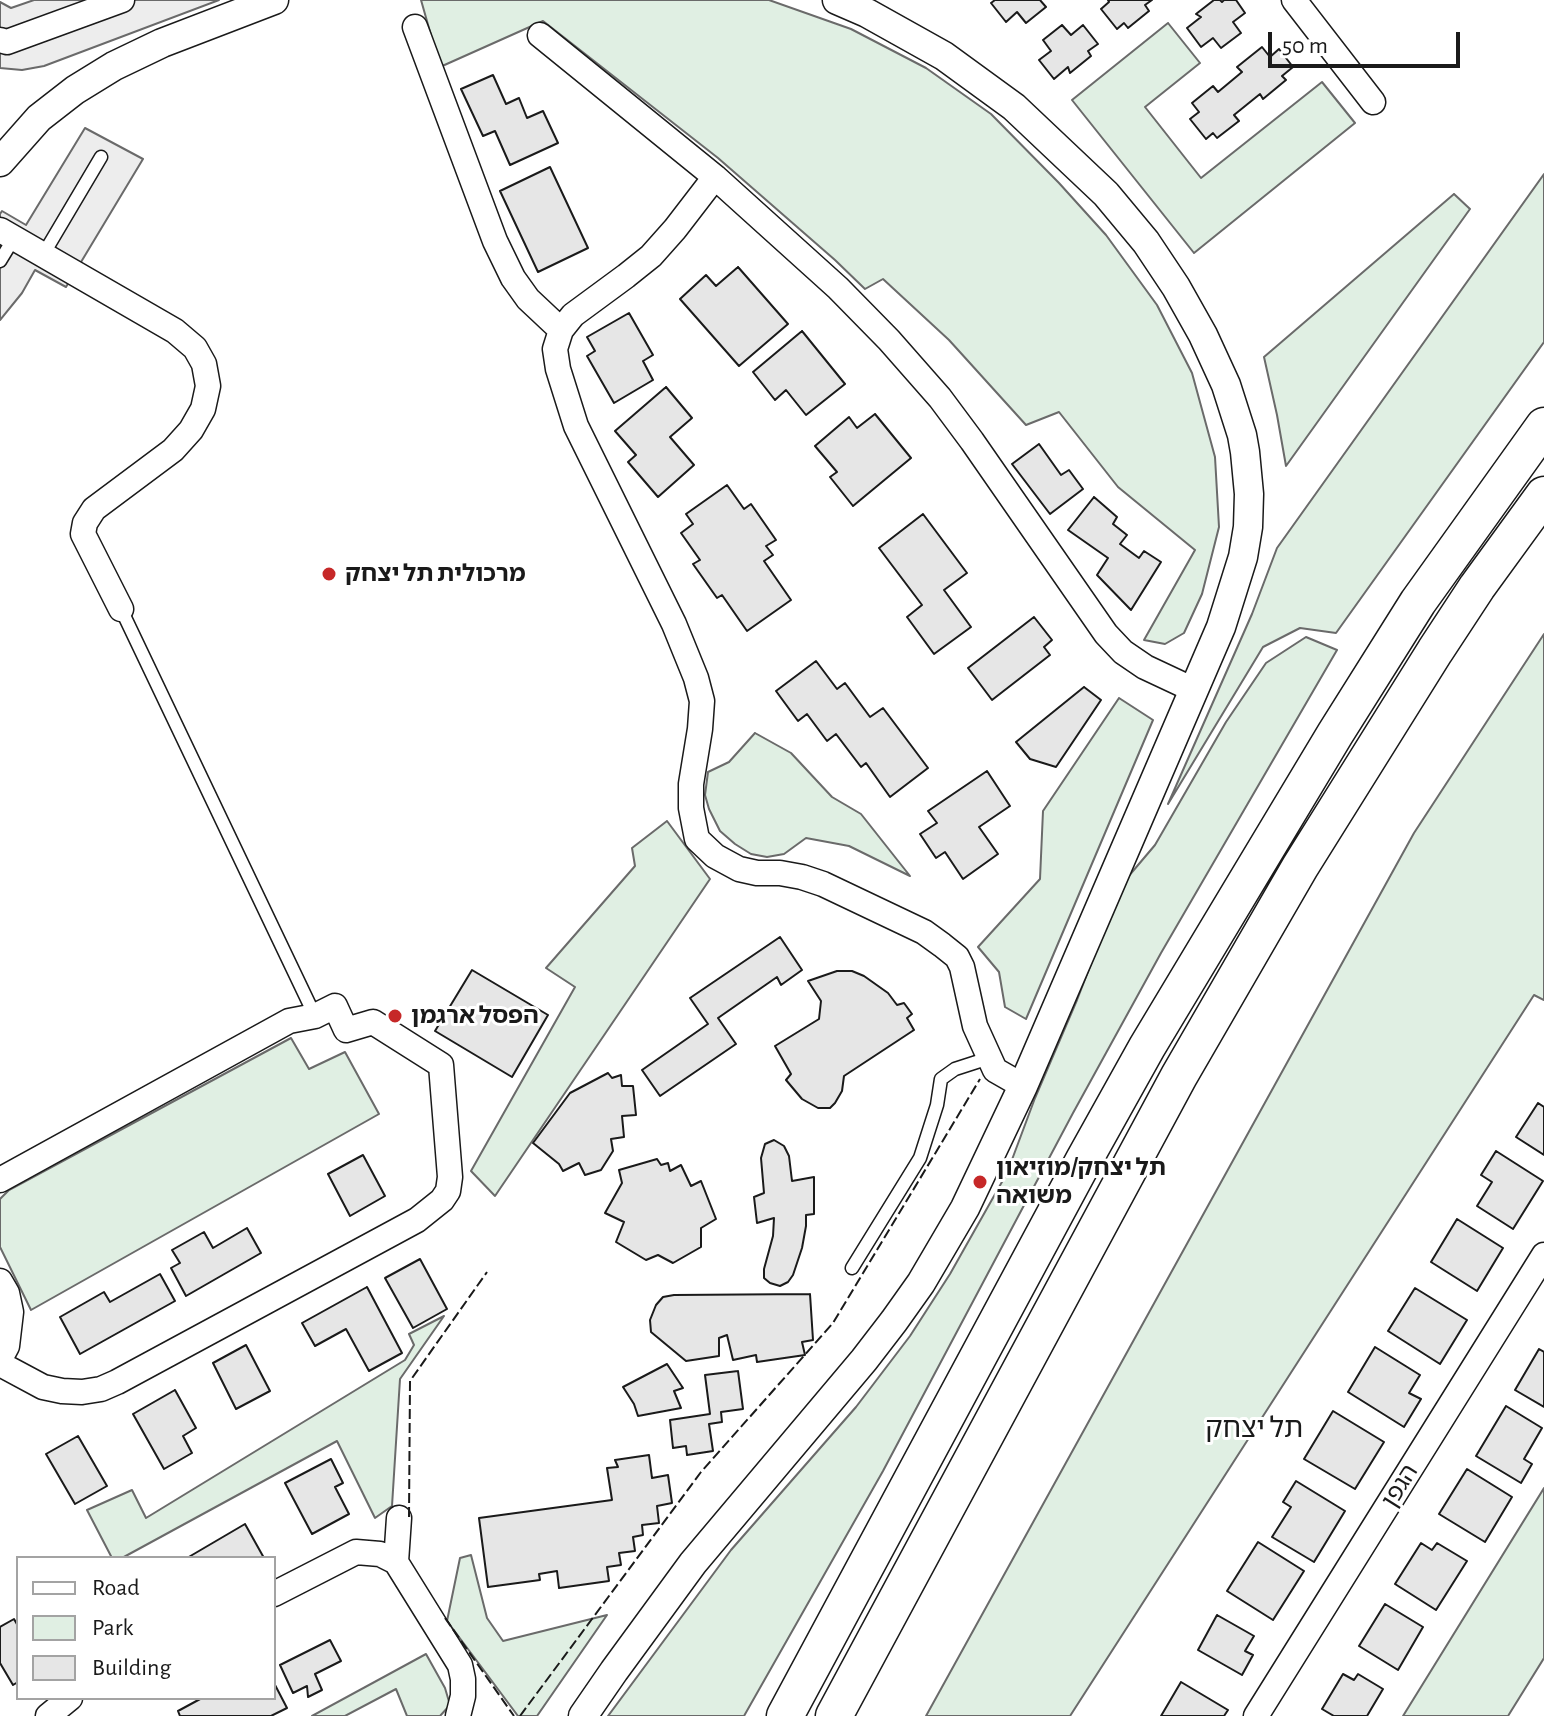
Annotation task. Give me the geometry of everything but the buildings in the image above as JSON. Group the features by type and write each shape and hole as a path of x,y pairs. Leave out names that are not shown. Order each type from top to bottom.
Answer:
{"main road":[{"path":"785,1716 1147,1047 1418,602 1544,426"},
{"path":"834,1716 1179,1076 1292,880 1435,651 1544,495"}],"street":[{"path":"0,40 7,42 122,0"},
{"path":"0,162 39,118 75,90 114,66 162,43 274,0"},
{"path":"583,1716 693,1563 894,1321 921,1283 965,1208 1023,1086 1221,627 1243,557 1248,527 1248,479 1242,435 1226,385 1203,335 1146,242 1106,194 1014,107 971,74 904,33 837,0"},
{"path":"1294,0 1373,102"},
{"path":"415,27 495,241 513,278 528,299 561,330"},
{"path":"540,35 715,177 838,288 940,398 1106,634 1123,652 1145,667 1194,690"},
{"path":"715,177 651,256 573,315 561,330 555,349 576,426 674,624 696,678 702,701 691,796 697,839 715,856 739,869 780,873 823,884 924,932 950,951 962,967 975,1026 995,1070 1023,1086"},
{"path":"7,234 175,331 195,348 204,364 208,386 206,398 191,430 173,450 94,509 85,523 83,534 121,609"},
{"path":"0,1180 289,1021 315,1016 335,1006 346,1030 373,1022 441,1065 450,1177 448,1191 442,1200 417,1220 117,1382 101,1389 62,1391 30,1381 0,1361 7,1346 11,1312 7,1293 0,1281"},
{"name":"הגפן","path":"1256,1716 1544,1255"},
{"path":"396,1562 399,1518"},
{"path":"276,1593 356,1552 380,1554 396,1562 460,1665 463,1696 458,1716"},
{"path":"48,1716 68,1700"}],"lane":[{"path":"43,255 101,157"},
{"path":"0,261 7,234"},
{"path":"121,609 315,1016"},
{"path":"852,1268 920,1158 937,1105 941,1079 955,1069 989,1058"}],"green space":[{"path":"421,0 769,0 851,29 926,68 991,114 1106,235 1157,305 1192,373 1215,457 1219,527 1202,594 1184,633 1165,644 1144,640 1195,550 1118,487 1059,412 1026,425 949,340 883,279 865,289 718,158 543,21 440,67"},
{"path":"1168,23 1200,63 1145,107 1201,178 1322,82 1355,123 1194,253 1072,100"},
{"path":"1544,174 1544,342 1336,633 1300,628 1263,647 1168,804 1252,614 1277,548"},
{"path":"1454,194 1470,209 1286,466 1264,357"},
{"path":"1544,634 1544,1000 1534,995 1070,1716 926,1716 1414,833"},
{"path":"1306,637 1337,650 1161,953 883,1471 744,1716 608,1716 731,1550 856,1407 910,1336 950,1274 1007,1173 1122,884 1155,845 1226,722 1266,663"},
{"path":"1119,698 1153,720 1026,1019 1005,1007 999,972 978,947 1040,879 1043,811"},
{"path":"755,733 791,753 832,797 861,814 910,876 849,846 806,838 784,854 767,857 751,854 720,831 705,795 708,772 729,762"},
{"path":"667,821 710,879 495,1196 471,1171 575,987 546,968 635,866 632,848"},
{"path":"291,1038 309,1069 345,1052 379,1114 31,1310 0,1247 0,1199 9,1190"},
{"path":"444,1316 400,1379 392,1506 375,1518 337,1441 126,1556 111,1556 87,1510 132,1490 146,1518 405,1360 414,1345 409,1334"},
{"path":"1544,1488 1544,1658 1508,1716 1403,1716"},
{"path":"471,1555 487,1618 503,1641 607,1615 537,1716 518,1716 447,1621 460,1558"},
{"path":"426,1654 445,1688 450,1705 440,1716 407,1716 396,1689 345,1716 312,1716"}],"shaded area":[{"path":"34,0 219,0 44,66 22,70 0,68 0,2 11,8"},
{"path":"85,128 143,159 66,287 35,270 22,293 0,320 0,214 2,211 26,225"}],"fence":[{"path":"520,1716 701,1472 833,1323 980,1079"},
{"path":"409,1517 410,1381 487,1272"},
{"path":"445,1618 514,1716"}],"place":[{"name":"מרכולית תל יצחק","path":"329,574"},
{"name":"הפסל ארגמן","path":"395,1016"},
{"name":"תל יצחק/מוזיאון משואה","path":"980,1182"}],"district":[{"name":"תל יצחק","path":"1254,1429"}]}
